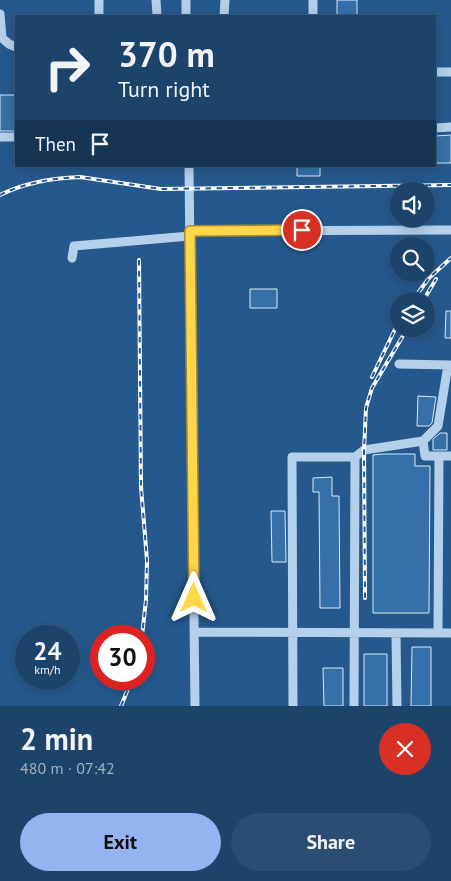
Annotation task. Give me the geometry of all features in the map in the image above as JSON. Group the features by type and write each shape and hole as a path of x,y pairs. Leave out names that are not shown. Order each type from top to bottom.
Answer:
{"street":[{"path":"99,0 99,15"},
{"path":"156,0 157,15"},
{"path":"186,0 186,15"},
{"path":"224,15 225,0"},
{"path":"313,0 313,15"},
{"path":"0,14 2,38 9,44 15,46"},
{"path":"436,72 451,72"},
{"path":"436,128 451,128"},
{"path":"0,137 15,136"},
{"path":"189,167 195,706"},
{"path":"72,258 74,246 190,233 451,230"},
{"path":"293,706 292,457 355,457 364,450 423,441 438,426 449,365 400,364"},
{"path":"423,441 425,456 451,456"},
{"path":"438,633 439,456"},
{"path":"354,706 355,457"},
{"path":"194,632 451,633"},
{"path":"396,632 396,706"}],"building":[{"path":"337,0 357,0 357,15 337,15"},
{"path":"0,95 15,95 15,131 0,131"},
{"path":"451,135 451,163 436,163 436,136"},
{"path":"297,167 320,167 320,176 297,176"},
{"path":"250,289 277,289 277,308 250,308"},
{"path":"446,311 451,311 451,338 445,338"},
{"path":"418,396 436,397 432,423 429,426 417,426"},
{"path":"440,433 447,433 447,450 433,450 433,439"},
{"path":"415,454 415,466 430,466 429,613 373,613 373,455"},
{"path":"332,477 332,496 339,496 340,608 320,608 319,492 313,492 313,478"},
{"path":"271,511 285,511 286,562 272,562"},
{"path":"412,647 431,647 431,706 411,706"},
{"path":"364,654 387,654 387,706 364,706"},
{"path":"323,668 343,668 343,706 324,706"}],"railway":[{"path":"0,195 19,187 39,182 80,177 161,189 451,185"},
{"path":"419,292 429,278 451,258"},
{"path":"139,260 141,487 147,560 143,625"},
{"path":"428,292 436,279"},
{"path":"372,377 391,337"},
{"path":"365,598 364,450 366,408 372,388 402,337"},
{"path":"121,706 128,690"}],"route":[{"path":"194,598 190,231 302,230"}]}
